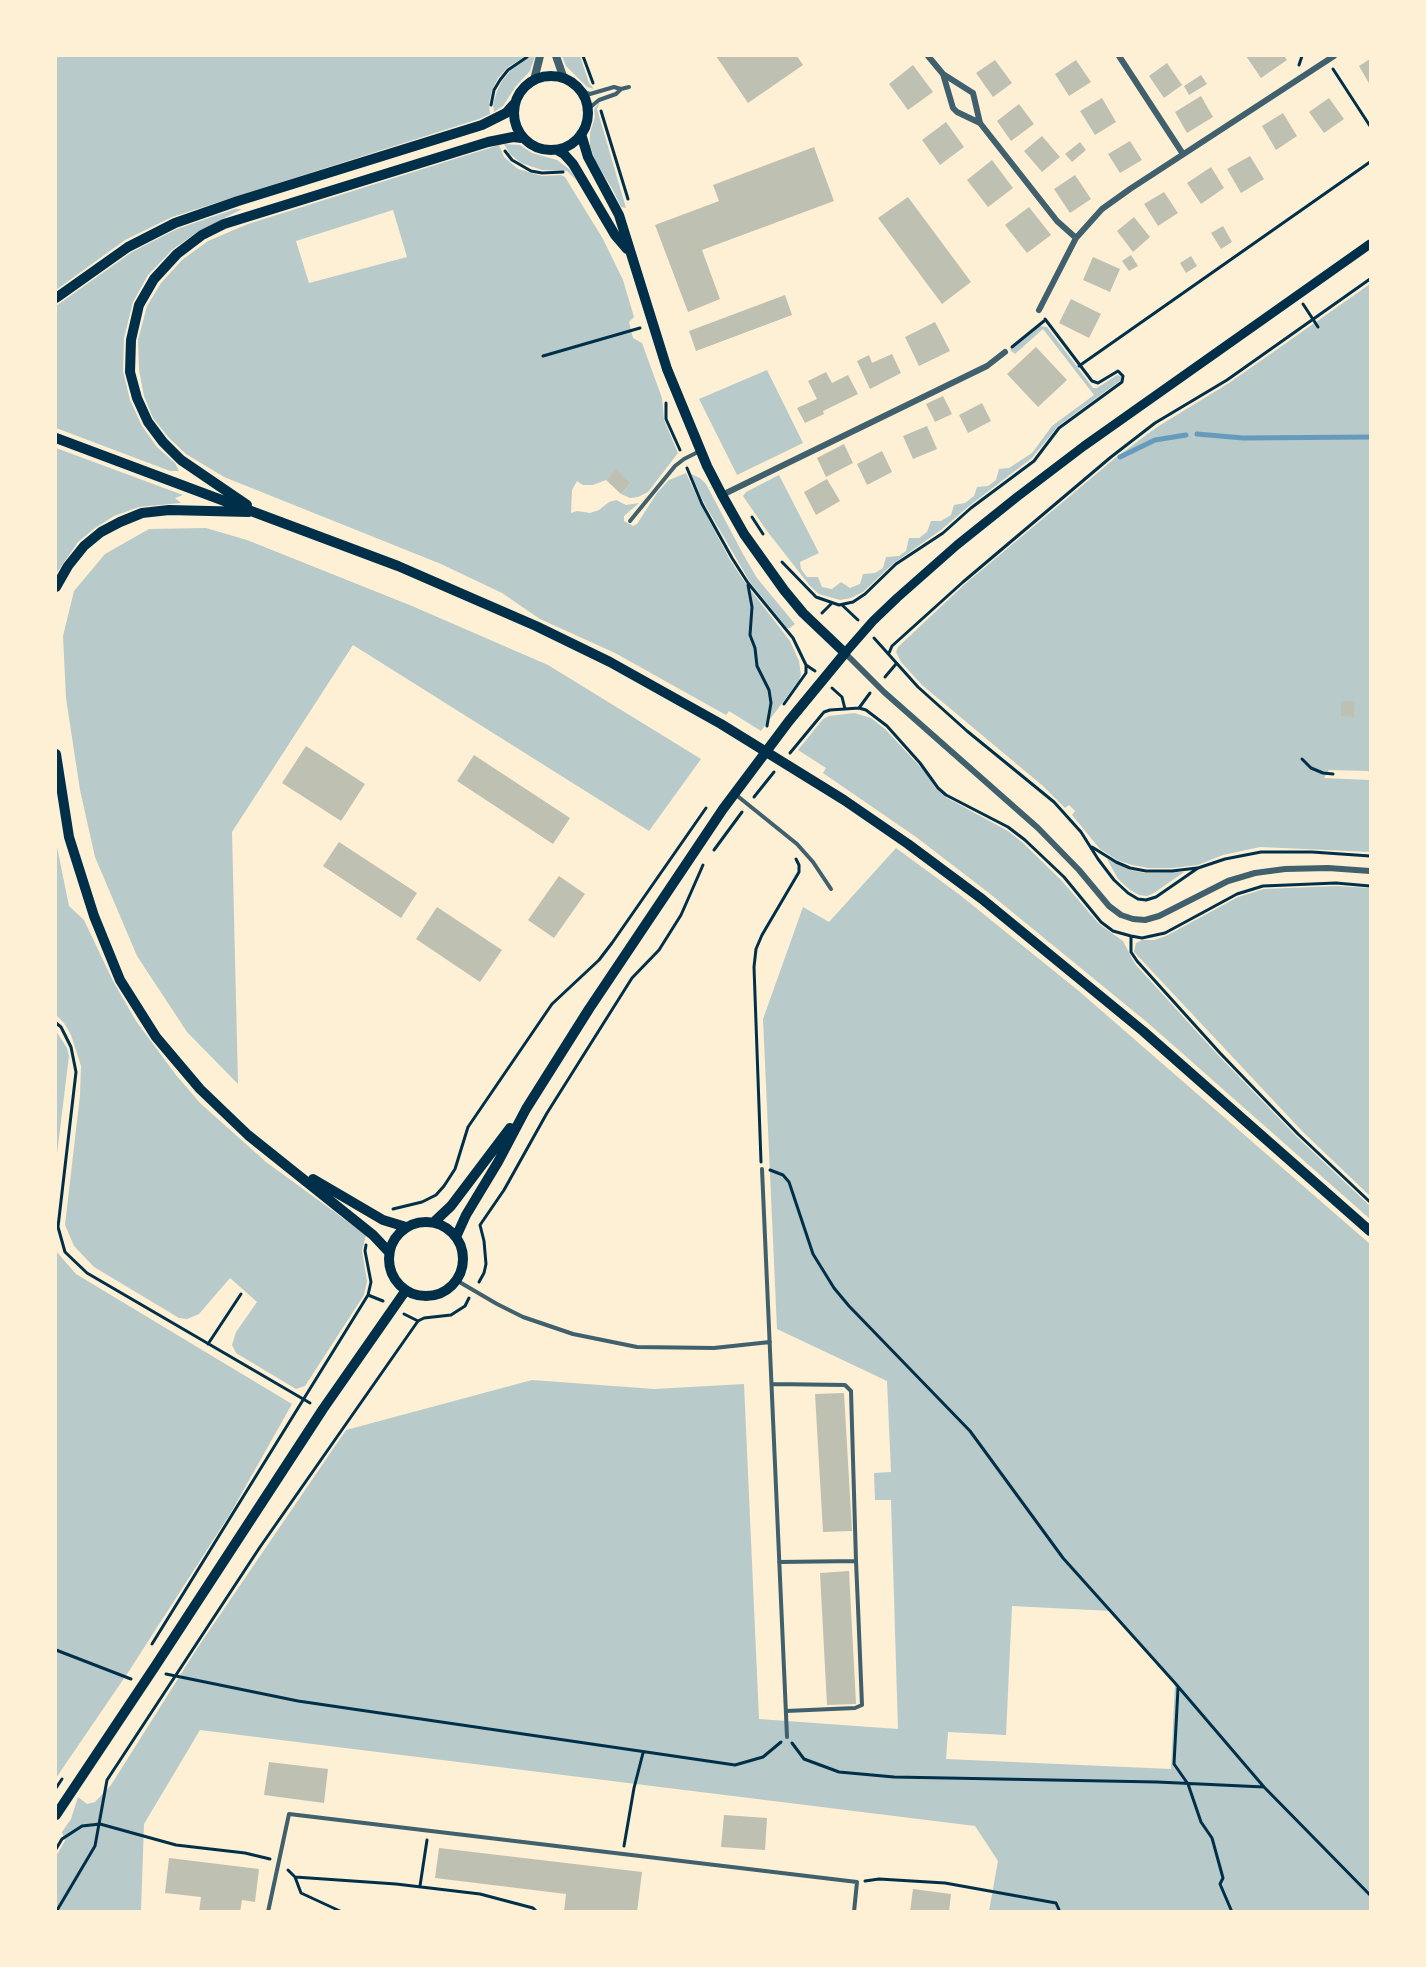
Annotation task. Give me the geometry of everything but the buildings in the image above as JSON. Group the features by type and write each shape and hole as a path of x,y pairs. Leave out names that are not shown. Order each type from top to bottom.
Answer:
{"main road":[{"path":"56,298 128,247 174,224 238,201 482,125 506,112 522,90 534,80 549,76 564,79 580,91 588,109 588,118 581,134 571,145 549,151 535,148 522,138 514,123 514,104"},
{"path":"581,134 588,157 619,215 628,251 667,369 700,450 722,495 744,534 784,590 803,613 845,653"},
{"path":"257,512 181,460 148,422 137,398 130,372 131,340 139,305 154,279 177,254 224,224 488,142 513,137 522,138"},
{"path":"557,150 573,164 615,235 628,251"},
{"path":"456,1237 526,1109 734,793 789,721 873,621 957,545 1084,446 1371,244"},
{"path":"56,438 398,566 536,626 610,662 721,724 815,782 908,844 982,899 1143,1031 1371,1231"},
{"path":"56,587 68,566 84,546 101,532 142,513 169,510 257,512"},
{"path":"56,754 69,837 94,916 120,980 156,1037 200,1089 248,1135 373,1235 389,1252"},
{"path":"434,1222 451,1206 526,1109"},
{"path":"283,1162 383,1220 406,1227"},
{"path":"424,1221 434,1222 450,1230 456,1237 463,1255 462,1267 456,1280 448,1288 438,1294 427,1296 406,1290 396,1281 390,1271 389,1252 398,1233 406,1227 424,1221"},
{"path":"56,1815 323,1409 406,1290"}],"street":[{"path":"534,80 540,56"},
{"path":"556,56 564,79"},
{"path":"928,56 943,74 973,93 980,123 1057,221 1076,238"},
{"path":"1119,56 1183,154"},
{"path":"1039,310 1076,238 1090,221 1114,200 1325,58 1334,56"},
{"path":"943,74 953,108 980,123"},
{"path":"722,495 987,366 1005,352"},
{"path":"845,653 898,704 1038,828 1079,870 1109,906 1121,915 1145,920 1159,916 1228,881 1255,873 1285,869 1328,868 1371,871"}],"lane":[{"path":"580,91 590,94 614,87 621,89 629,87"},
{"path":"588,109 592,104 616,94 621,89"},
{"path":"630,521 675,466 700,450"},
{"path":"734,793 797,844 813,862 831,889"},
{"path":"762,1169 787,1737"},
{"path":"456,1280 523,1317 573,1335 637,1347 714,1348 770,1342"},
{"path":"772,1384 845,1385 851,1391 862,1704 855,1708 786,1711"},
{"path":"779,1562 856,1561"},
{"path":"268,1911 289,1814 856,1882 854,1911"}],"path":[{"path":"583,56 590,80 601,91"},
{"path":"1325,58 1371,126"},
{"path":"603,98 601,114 630,207"},
{"path":"1079,366 1371,162"},
{"path":"1198,868 1156,897 1146,900 1138,899 1128,893 1114,880 1072,820 1054,802 967,731 896,664 889,652 892,646 963,582 1111,457 1155,423 1227,380 1371,279"},
{"path":"1297,296 1318,327"},
{"path":"778,556 807,590 816,597 842,605 853,602 865,594 896,564 943,532 1034,460 1059,428 1123,380 1121,373 1115,372 1095,383 1079,366 1039,310"},
{"path":"1005,352 1045,320"},
{"path":"543,356 628,332"},
{"path":"751,516 767,541"},
{"path":"748,583 752,607 750,635 755,648 757,666 769,690 771,703 767,726"},
{"path":"780,708 806,673 806,665 793,638"},
{"path":"845,709 859,708 873,714 928,771 938,788 946,795 1008,827 1064,877 1101,922 1113,931 1142,938 1165,933 1237,894 1263,886 1336,883 1371,886"},
{"path":"760,735 774,717"},
{"path":"1302,759 1311,768 1333,774"},
{"path":"383,1220 390,1210 423,1202 444,1186 455,1169 468,1127 552,1004 605,952 708,804"},
{"path":"713,851 742,813 749,816"},
{"path":"1089,845 1116,862 1146,871 1198,868 1225,859 1261,852 1312,852 1371,856"},
{"path":"795,857 799,872 762,935 756,949 754,967 762,1169 774,1170 789,1182 813,1254 834,1288 849,1306 970,1431 1063,1558 1264,1787 1371,1894"},
{"path":"56,1911 95,1846 107,1780 260,1547 418,1321 424,1318 451,1315 465,1306 484,1273 486,1264 480,1225 504,1190 547,1113 632,978 659,950 681,915 706,860"},
{"path":"1131,936 1131,952 1137,961 1220,1053 1291,1126 1371,1202"},
{"path":"56,1023 61,1027 71,1047 76,1072 58,1227 65,1252 87,1274 323,1409"},
{"path":"148,1649 368,1295 371,1282 365,1246 373,1235"},
{"path":"208,1344 241,1294"},
{"path":"56,1650 130,1679 136,1669"},
{"path":"152,1672 298,1701 735,1765 763,1757 787,1737 804,1759 839,1772 894,1777 1264,1787"},
{"path":"1178,1687 1174,1764 1188,1784 1201,1822 1212,1838 1223,1878 1220,1884 1232,1911"},
{"path":"623,1853 634,1788 643,1753"},
{"path":"56,1849 62,1839 82,1826 100,1824 176,1845 245,1853 278,1861 295,1877 301,1893 342,1911"},
{"path":"420,1886 428,1831"},
{"path":"295,1877 420,1886 480,1894 537,1911"},
{"path":"856,1882 879,1879 945,1883 1056,1903 1060,1911"}],"shaded area":[{"path":"56,56 525,56 507,68 498,78 489,103 490,114 172,217 125,240 56,290"},
{"path":"530,56 535,56 530,71 516,86 503,106 494,112 493,104 502,81 510,71"},
{"path":"562,56 580,56 589,83 594,89 587,87 566,66"},
{"path":"600,102 597,109 626,208 621,207 595,160 590,146 590,133 595,117 594,109"},
{"path":"504,144 520,145 532,153 557,160 569,169 577,181 567,171 542,170 521,163 510,154"},
{"path":"499,145 504,157 518,169 542,176 561,175 565,177 603,239 623,280 634,317 629,322 633,338 642,343 662,398 664,420 678,453 648,492 638,497 630,498 621,494 631,483 616,470 606,480 593,485 583,485 577,481 572,490 571,513 577,511 590,513 616,500 626,505 639,503 624,516 624,521 633,526 637,524 657,493 669,480 686,473 730,560 790,641 799,661 801,675 798,682 761,731 729,711 726,715 615,653 540,619 502,593 441,564 224,477 186,454 169,438 153,418 144,396 139,370 138,340 147,306 161,283 182,260 208,241 248,224","holes":["393,210 407,257 309,283 296,241"]},
{"path":"235,209 242,209 199,231 173,249 148,275 133,302 124,338 123,371 130,400 142,426 157,447 175,463 179,471 170,471 56,428 56,306 132,252 177,229"},
{"path":"1370,284 1370,773 1368,771 1329,770 1324,778 1370,780 1370,852 1260,847 1223,855 1198,865 1173,868 1148,868 1117,860 1100,849 1072,815 1075,811 1069,805 1065,808 1043,786 922,685 901,662 896,652 898,647 965,584 1114,459 1157,427 1229,383"},
{"path":"1040,326 1047,327 1093,388 1097,388 1117,375 1121,376 1121,380 1058,426 1032,458 941,530 894,563 863,592 840,600 819,594 810,586 767,531 743,496 746,492 779,475 819,553 800,562 801,569 807,577 818,577 822,587 832,589 841,582 850,588 860,584 863,574 875,573 883,568 886,557 899,556 906,551 909,538 919,538 927,532 931,521 941,521 951,515 954,505 965,503 974,496 977,487 988,486 996,480 999,469 1009,468 1032,453 1052,426 1094,395 1043,329 1015,354 1010,350"},
{"path":"767,370 803,443 737,475 699,399"},
{"path":"56,448 183,495 175,498 181,503 139,507 114,516 78,542 56,574"},
{"path":"691,474 706,484 757,578 795,624 790,628 787,628 750,582 704,503"},
{"path":"206,528 247,540 412,606 548,665 701,759 649,831 353,645 232,832 238,1084 187,1032 137,956 95,857 80,790 66,698 63,636 74,591 105,554 149,529"},
{"path":"854,713 871,718 885,729 925,772 936,789 947,798 1008,831 1062,881 1099,924 1123,941 1135,964 1217,1054 1297,1137 1370,1206 1370,1219 1148,1023 989,893 916,837 823,773 826,768 798,750 823,719 829,716"},
{"path":"56,842 69,906 84,920 113,981 136,1021 176,1075 200,1103 266,1162 366,1235 362,1251 367,1281 364,1295 305,1386 296,1389 236,1353 232,1345 236,1332 257,1302 230,1278 199,1314 187,1319 179,1318 94,1267 74,1246 65,1225 80,1095 81,1066 71,1035 56,1015"},
{"path":"896,848 960,895 1080,992 1370,1244 1370,1911 989,1911 998,1861 975,1826 200,1730 144,1824 141,1911 56,1911 56,1856 65,1841 62,1832 71,1819 78,1797 87,1804 95,1802 111,1785 198,1647 346,1430 532,1380 654,1389 744,1384 759,1719 898,1729 891,1500 875,1500 874,1473 891,1472 887,1381 777,1329 763,1019 803,907 829,922","holes":["1012,1606 1111,1611 1175,1683 1171,1769 946,1759 948,1732 1006,1735"]},
{"path":"1107,859 1130,870 1145,873 1184,872 1154,893 1147,896 1139,895 1118,879"},
{"path":"1337,886 1370,888 1370,1196 1303,1132 1134,952 1136,943 1166,936 1238,897 1264,889"},
{"path":"56,1031 67,1048 69,1056 56,1162"},
{"path":"56,1251 76,1274 292,1404 230,1514 129,1671 56,1778"}],"waterway":[{"path":"1197,434 1243,438 1370,437"},
{"path":"1120,457 1155,440 1186,435"}]}
